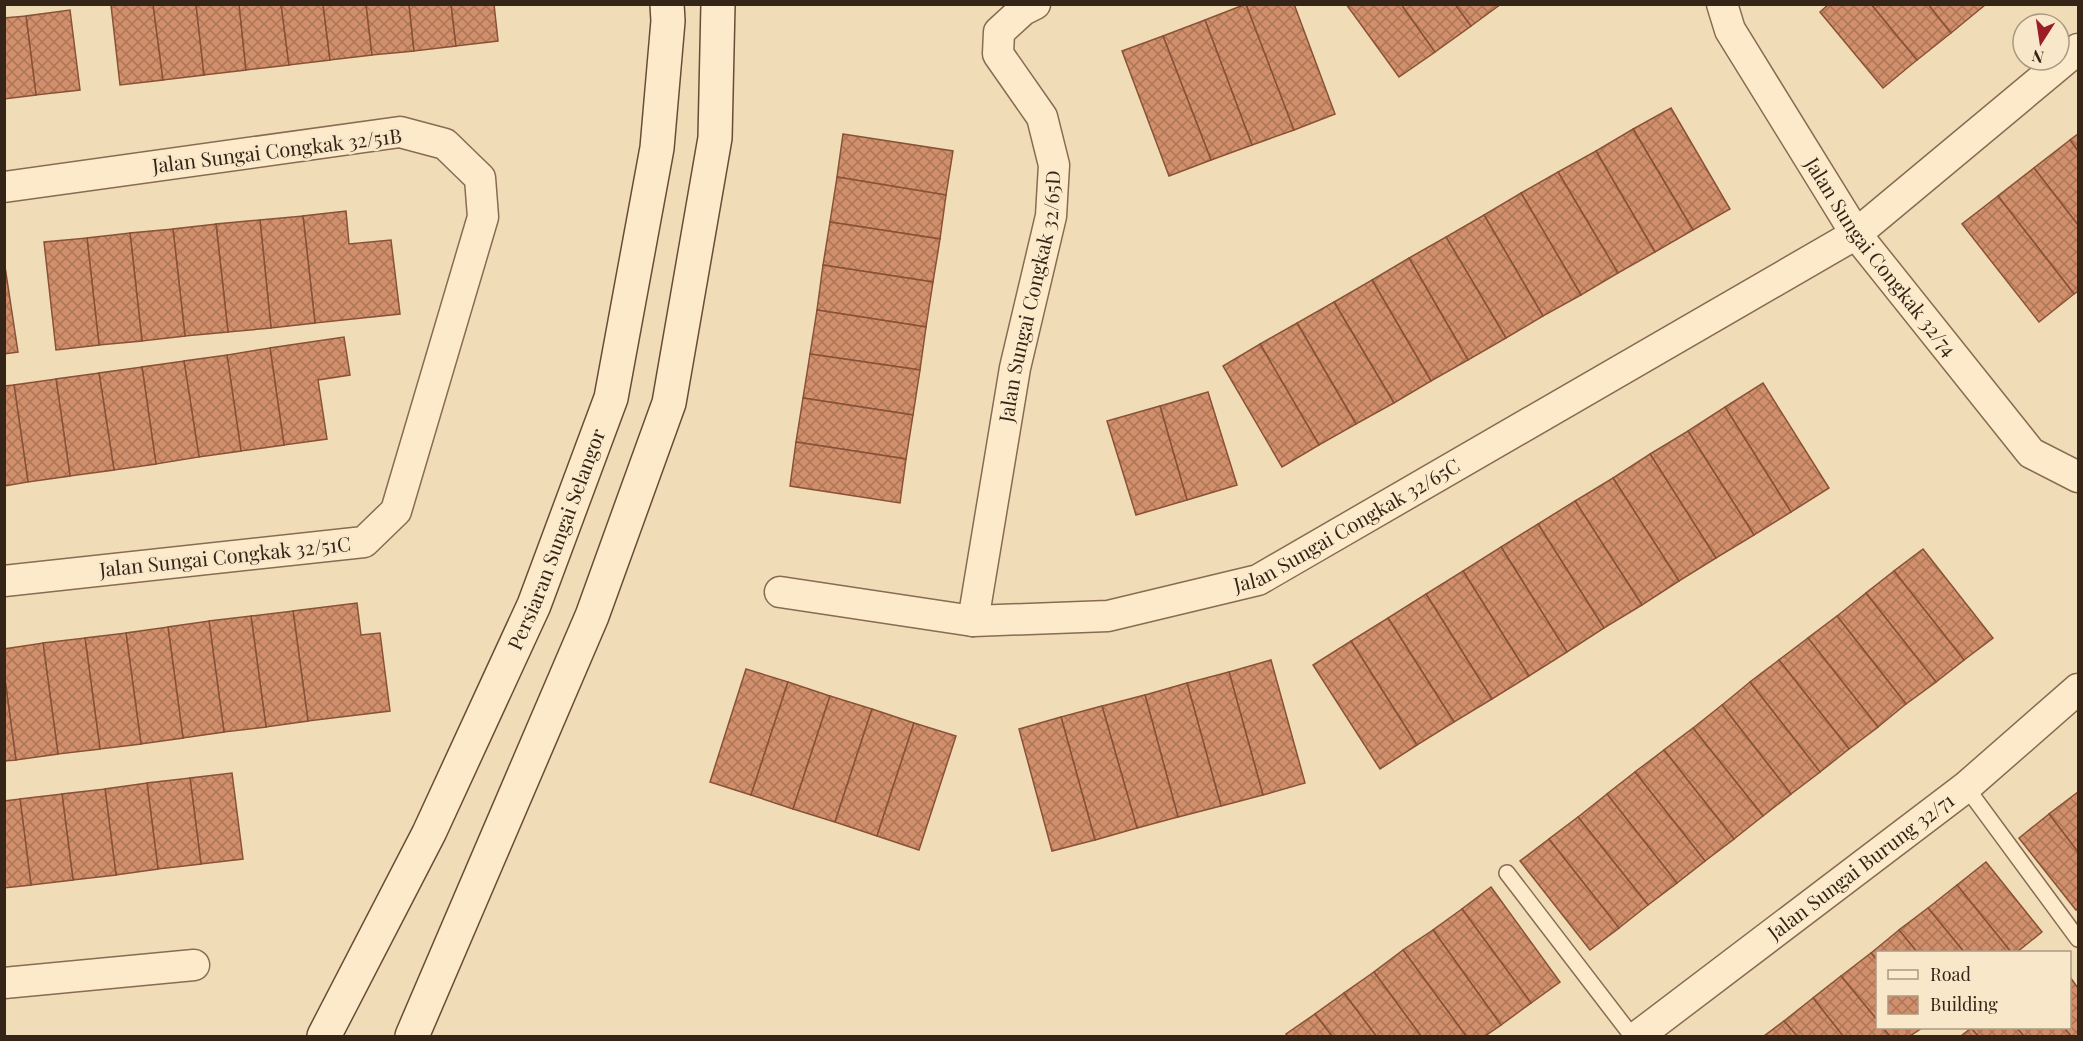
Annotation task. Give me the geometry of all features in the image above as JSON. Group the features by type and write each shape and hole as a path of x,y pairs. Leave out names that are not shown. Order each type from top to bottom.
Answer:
{"main road":[{"name":"Persiaran Sungai Selangor","path":"324,1036 429,833 534,604 610,398 657,148 668,21 667,4"},
{"path":"412,1036 592,616 669,403 715,138 718,4"}],"street":[{"name":"Jalan Sungai Congkak 32/65D","path":"973,621 1015,368 1052,216 1054,165 1042,117 998,54 999,32 1023,10 1035,4"},
{"name":"Jalan Sungai Congkak 32/74","path":"1722,4 1730,30 1856,234 2031,453 2079,477"},
{"name":"Jalan Sungai Congkak 32/65C","path":"780,592 973,621 1108,616 1258,580 1856,234 2079,49"},
{"name":"Jalan Sungai Congkak 32/51B","path":"4,187 400,132 445,144 480,178 483,217 437,371"},
{"name":"Jalan Sungai Congkak 32/51C","path":"4,581 364,542 396,511 437,371"},
{"name":"Jalan Sungai Burung 32/71","path":"1638,1036 1966,787 2079,689"},
{"path":"4,983 194,965"}],"lane":[{"path":"1966,787 2079,939"},
{"path":"1507,873 1632,1036"}],"building":[{"path":"153,4 163,80 120,85 111,5"},
{"path":"153,4 196,4 204,75 163,80"},
{"path":"196,4 239,4 246,70 204,75"},
{"path":"239,4 281,4 289,65 246,70"},
{"path":"281,4 323,4 330,60 289,65"},
{"path":"323,4 366,4 372,55 330,60"},
{"path":"366,4 409,4 414,51 372,55"},
{"path":"409,4 451,4 456,46 414,51"},
{"path":"451,4 494,4 498,41 456,46"},
{"path":"1246,4 1294,130 1252,145 1205,20"},
{"path":"1246,4 1294,4 1335,114 1294,130"},
{"path":"1346,4 1401,4 1435,52 1399,77"},
{"path":"1401,4 1455,4 1471,26 1435,52"},
{"path":"1455,4 1501,4 1471,26"},
{"path":"1829,4 1871,4 1917,60 1883,88 1820,12"},
{"path":"1871,4 1928,4 1951,33 1917,60"},
{"path":"1928,4 1984,4 1985,5 1951,33"},
{"path":"70,10 80,90 36,95 26,16"},
{"path":"26,16 36,95 4,99 4,18"},
{"path":"1205,20 1252,145 1211,160 1163,36"},
{"path":"1163,36 1211,160 1169,176 1122,51"},
{"path":"1671,108 1730,209 1693,230 1633,129"},
{"path":"1633,129 1693,230 1655,252 1596,151"},
{"path":"843,134 953,151 946,195 837,177"},
{"path":"2078,134 2078,151 2070,140"},
{"path":"2070,140 2078,151 2078,225 2034,168"},
{"path":"1596,151 1655,252 1618,273 1558,172"},
{"path":"2034,168 2078,225 2078,291 2074,294 1998,196"},
{"path":"1558,172 1618,273 1581,295 1521,193"},
{"path":"837,177 946,195 940,239 830,222"},
{"path":"1521,193 1581,295 1543,316 1484,215"},
{"path":"1998,196 2074,294 2039,322 1962,224"},
{"path":"346,211 349,244 391,240 400,314 315,323 303,216"},
{"path":"1484,215 1543,316 1506,338 1446,237"},
{"path":"303,216 315,323 271,328 260,220"},
{"path":"260,220 271,328 228,332 216,224"},
{"path":"830,222 940,239 933,282 823,265"},
{"path":"216,224 228,332 185,336 173,229"},
{"path":"173,229 185,336 142,341 130,233"},
{"path":"130,233 142,341 99,345 87,238"},
{"path":"1446,237 1506,338 1468,360 1409,258"},
{"path":"87,238 99,345 56,350 44,242"},
{"path":"1409,258 1468,360 1431,381 1372,280"},
{"path":"4,260 18,352 4,354"},
{"path":"823,265 933,282 926,327 817,310"},
{"path":"1372,280 1431,381 1394,403 1334,302"},
{"path":"1334,302 1394,403 1356,424 1297,323"},
{"path":"817,310 926,327 920,370 810,354"},
{"path":"1297,323 1356,424 1319,445 1260,344"},
{"path":"344,337 350,375 318,380 327,439 284,445 270,348"},
{"path":"1260,344 1319,445 1282,467 1223,366"},
{"path":"270,348 284,445 241,451 227,355"},
{"path":"810,354 920,370 913,415 803,398"},
{"path":"227,355 241,451 199,457 184,361"},
{"path":"184,361 199,457 156,464 142,367"},
{"path":"142,367 156,464 114,470 99,373"},
{"path":"99,373 114,470 70,476 56,379"},
{"path":"56,379 70,476 28,482 14,385"},
{"path":"1763,383 1829,488 1791,512 1725,407"},
{"path":"14,385 28,482 4,486 4,386"},
{"path":"1208,392 1237,485 1187,500 1160,406"},
{"path":"803,398 913,415 906,459 796,442"},
{"path":"1160,406 1187,500 1136,515 1107,421"},
{"path":"1725,407 1791,512 1754,535 1688,431"},
{"path":"1688,431 1754,535 1716,558 1650,454"},
{"path":"796,442 906,459 900,503 790,486"},
{"path":"1650,454 1716,558 1679,581 1613,478"},
{"path":"1613,478 1679,581 1642,605 1575,501"},
{"path":"1575,501 1642,605 1604,628 1538,524"},
{"path":"1538,524 1604,628 1567,652 1501,547"},
{"path":"1501,547 1567,652 1529,676 1463,571"},
{"path":"1923,549 1993,638 1964,660 1894,571"},
{"path":"1463,571 1529,676 1492,699 1426,594"},
{"path":"1894,571 1964,660 1936,682 1866,593"},
{"path":"1866,593 1936,682 1906,704 1837,616"},
{"path":"1426,594 1492,699 1454,722 1388,618"},
{"path":"357,603 361,635 380,633 390,711 308,721 293,611"},
{"path":"293,611 308,721 266,727 251,616"},
{"path":"251,616 266,727 224,732 209,621"},
{"path":"1837,616 1906,704 1878,727 1808,638"},
{"path":"1388,618 1454,722 1417,745 1351,641"},
{"path":"209,621 224,732 183,738 168,627"},
{"path":"168,627 183,738 141,744 126,633"},
{"path":"126,633 141,744 100,749 85,638"},
{"path":"85,638 100,749 58,754 43,643"},
{"path":"1808,638 1878,727 1849,749 1779,660"},
{"path":"1351,641 1417,745 1380,769 1313,665"},
{"path":"43,643 58,754 16,760 4,673 4,649"},
{"path":"1271,660 1305,783 1263,795 1229,672"},
{"path":"1779,660 1849,749 1820,772 1750,682"},
{"path":"746,669 788,682 751,795 710,782"},
{"path":"1229,672 1263,795 1221,806 1187,683"},
{"path":"4,673 16,760 4,761"},
{"path":"788,682 830,696 793,809 751,795"},
{"path":"1750,682 1820,772 1791,794 1722,705"},
{"path":"1187,683 1221,806 1178,817 1145,695"},
{"path":"1145,695 1178,817 1137,828 1102,706"},
{"path":"830,696 872,709 835,822 793,809"},
{"path":"1722,705 1791,794 1763,816 1693,728"},
{"path":"1102,706 1137,828 1095,840 1061,717"},
{"path":"872,709 914,723 877,836 835,822"},
{"path":"1061,717 1095,840 1052,851 1019,729"},
{"path":"914,723 956,736 919,850 877,836"},
{"path":"1693,728 1763,816 1734,839 1664,750"},
{"path":"1664,750 1734,839 1705,861 1635,772"},
{"path":"1635,772 1705,861 1677,883 1607,794"},
{"path":"232,773 243,859 201,864 190,778"},
{"path":"190,778 201,864 158,869 147,783"},
{"path":"147,783 158,869 116,875 105,789"},
{"path":"105,789 116,875 73,880 62,794"},
{"path":"2078,792 2078,852 2049,814"},
{"path":"62,794 73,880 31,885 20,799"},
{"path":"1607,794 1677,883 1648,905 1578,817"},
{"path":"20,799 31,885 4,888 4,801"},
{"path":"2049,814 2078,852 2078,908 2076,910 2019,838"},
{"path":"1578,817 1648,905 1619,928 1549,839"},
{"path":"1549,839 1619,928 1590,950 1520,861"},
{"path":"1986,862 2042,932 2018,951 2010,951 1957,885"},
{"path":"1957,885 2010,951 1963,951 1928,908"},
{"path":"1491,887 1560,982 1531,1003 1462,909"},
{"path":"1928,908 1963,951 1916,951 1899,930"},
{"path":"1462,909 1531,1003 1501,1025 1433,930"},
{"path":"1433,930 1501,1025 1485,1036 1466,1036 1403,950"},
{"path":"1899,930 1916,951 1876,951 1876,959 1871,953"},
{"path":"1403,950 1466,1036 1421,1036 1374,972"},
{"path":"1871,953 1876,959 1876,1019 1841,976"},
{"path":"1374,972 1421,1036 1376,1036 1344,993"},
{"path":"1841,976 1876,1019 1876,1029 1884,1029 1890,1036 1843,1036 1813,998"},
{"path":"2071,978 2078,988 2078,1036 2071,1036 2065,1029 2071,1029"},
{"path":"1344,993 1376,1036 1332,1036 1315,1014"},
{"path":"1813,998 1843,1036 1797,1036 1784,1021"},
{"path":"1315,1014 1332,1036 1287,1036 1286,1034"},
{"path":"1784,1021 1797,1036 1764,1036"},
{"path":"1884,1029 1920,1029 1910,1036 1890,1036"},
{"path":"1972,1029 2018,1029 2024,1036 1978,1036"},
{"path":"1972,1029 1978,1036 1961,1036"},
{"path":"2018,1029 2065,1029 2071,1036 2024,1036"}]}
